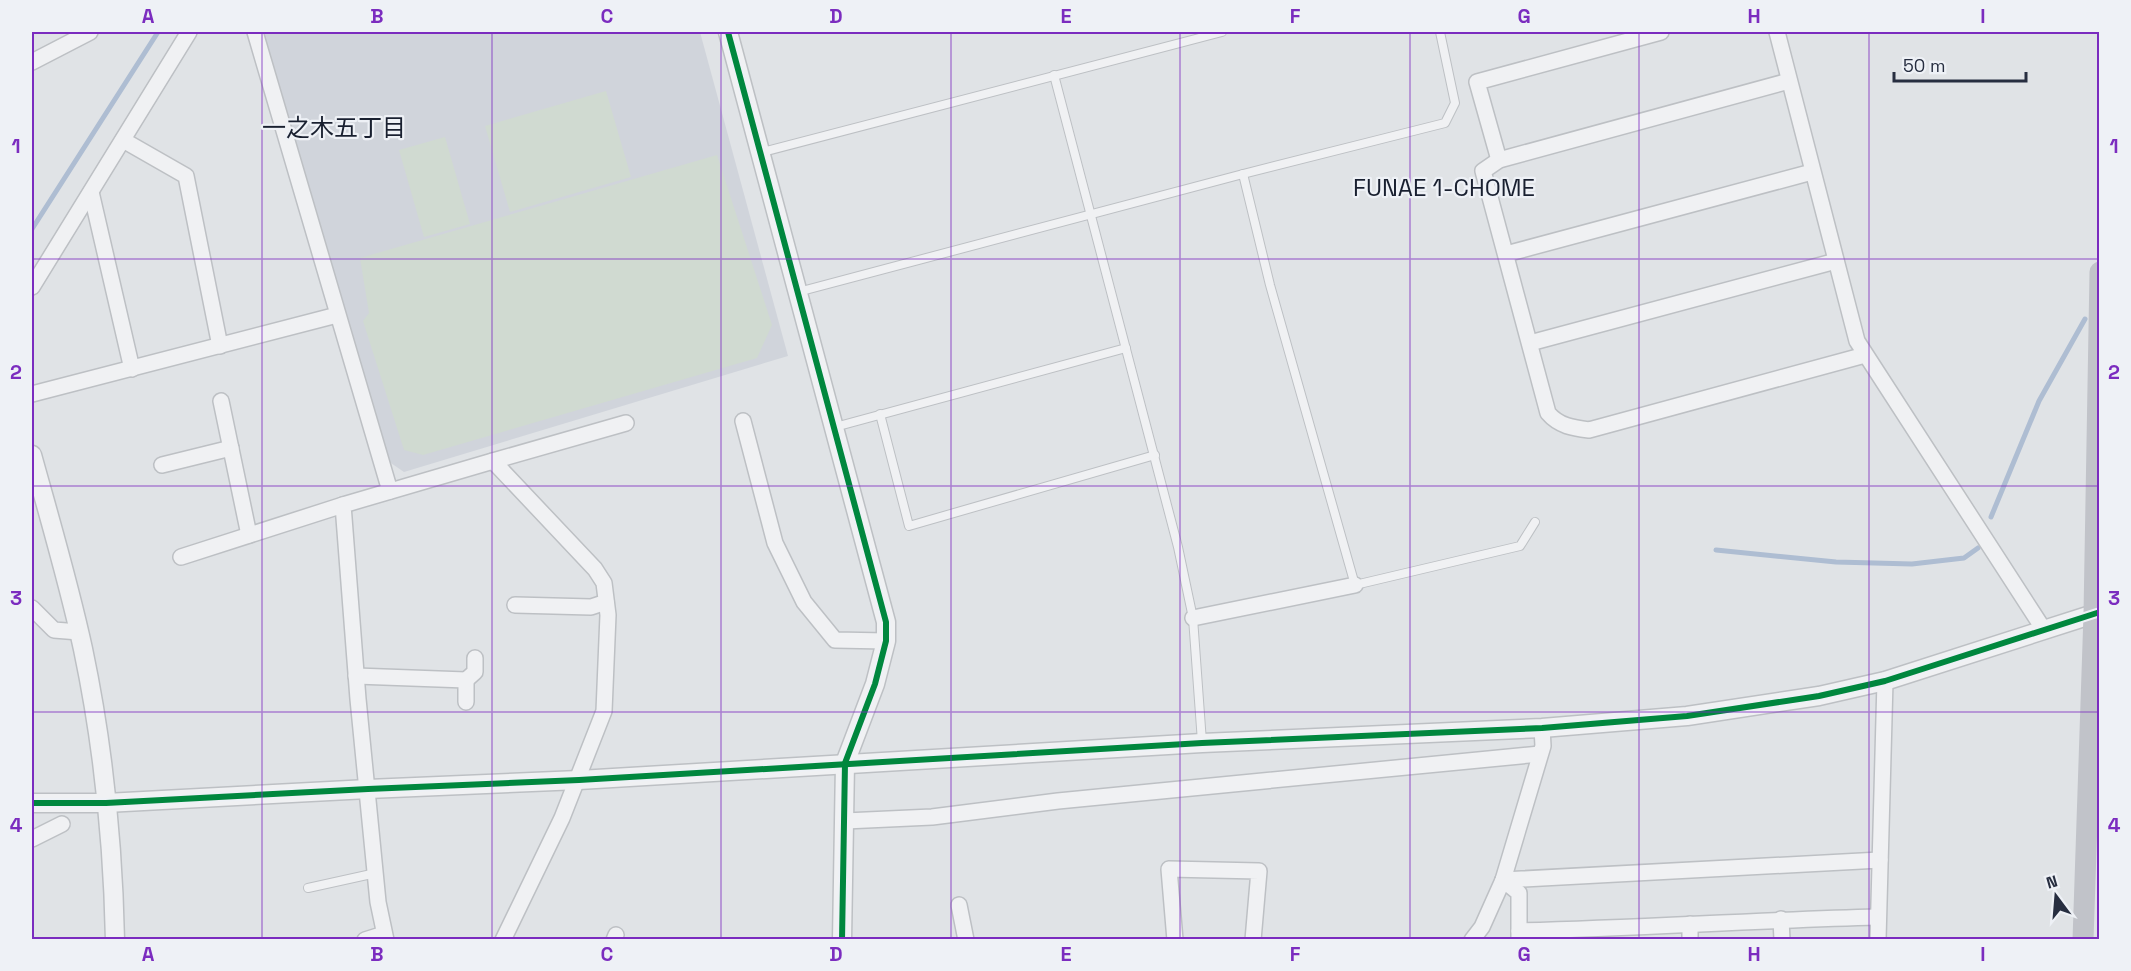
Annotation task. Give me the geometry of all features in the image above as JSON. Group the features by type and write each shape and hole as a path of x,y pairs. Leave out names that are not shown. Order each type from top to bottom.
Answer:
{"main road":[{"path":"2083,939 2097,613 2100,272"}],"street":[{"path":"32,62 90,32"},
{"path":"32,288 189,32"},
{"path":"255,32 390,490"},
{"path":"728,32 886,622 886,641 874,684 844,763 842,939"},
{"path":"1499,160 1477,82 1661,32"},
{"path":"1777,32 1857,341 2044,630"},
{"path":"1789,81 1499,160 1483,171 1548,413 1554,420 1568,427 1590,430 1865,355"},
{"path":"123,140 186,176 220,346"},
{"path":"1506,254 1812,172"},
{"path":"91,192 132,369"},
{"path":"1530,343 1836,261"},
{"path":"32,394 337,315"},
{"path":"220,401 249,535"},
{"path":"743,421 775,543 804,602 835,640 886,641"},
{"path":"181,558 390,490 626,423"},
{"path":"162,465 231,448"},
{"path":"32,455 79,632 93,702 106,803 115,939"},
{"path":"493,460 595,569 604,583 608,615 604,711 585,757 579,780 508,938"},
{"path":"343,505 356,676 376,873 385,937 365,939"},
{"path":"1193,618 1355,585"},
{"path":"516,605 591,607 606,602"},
{"path":"32,608 54,630 79,632"},
{"path":"32,803 106,803 579,780 1202,743 1542,728 1687,716 1819,696 1885,681 2097,613"},
{"path":"356,676 466,680 475,672 475,658"},
{"path":"466,680 466,702"},
{"path":"1878,939 1885,681"},
{"path":"1472,939 1482,927 1503,880 1543,746 1542,728"},
{"path":"845,821 932,817 1058,801 1539,754"},
{"path":"32,839 62,824"},
{"path":"1503,880 1880,860"},
{"path":"1175,939 1168,869 1259,871 1254,939"},
{"path":"1503,880 1519,893 1519,935 1621,929 1690,932 1781,920 1878,917"},
{"path":"959,905 966,939"},
{"path":"1781,920 1782,939"}],"lane":[{"path":"759,153 1222,32"},
{"path":"797,292 1445,123 1455,103 1440,32"},
{"path":"1054,75 1155,455 1193,618 1202,743"},
{"path":"1243,174 1270,285 1355,585 1520,546 1535,522"},
{"path":"834,427 1126,348"},
{"path":"880,414 909,526 1155,455"},
{"path":"308,888 376,873"}],"shaded area":[{"path":"261,32 700,32 788,356 404,472 388,461"},
{"path":"606,91 631,177 510,212 485,126"},
{"path":"445,137 470,224 424,237 399,150"},
{"path":"717,155 772,325 757,358 423,455 404,450 363,321 369,313 360,258"}],"waterway":[{"path":"32,229 158,32"},
{"path":"1991,517 2039,401 2085,319"},
{"path":"1716,550 1836,562 1912,564 1964,558 1978,548"}],"cycle path":[{"path":"728,32 886,622 886,641 875,684 845,763 842,940"},
{"path":"32,803 106,803 579,780 1202,743 1542,728 1687,716 1819,696 1885,681 2100,612"}],"district":[{"name":"一之木五丁目","path":"334,127"},
{"name":"FUNAE 1-CHOME","path":"1444,187"}]}
